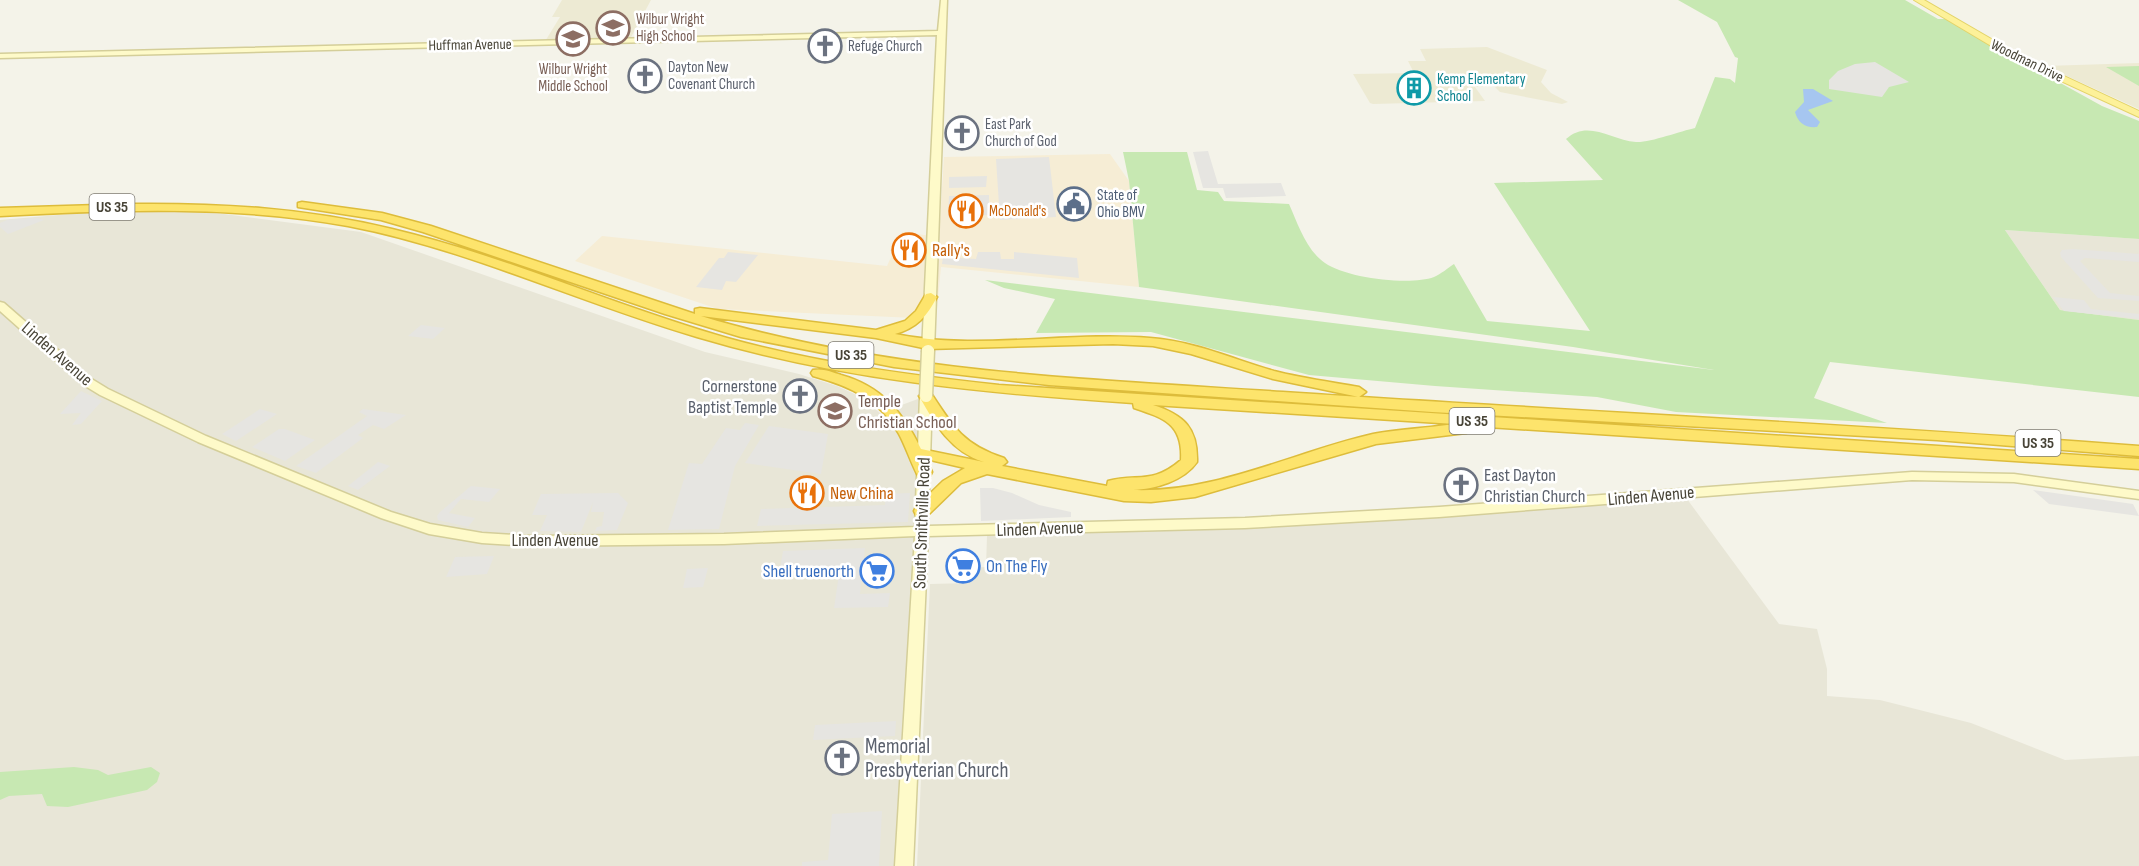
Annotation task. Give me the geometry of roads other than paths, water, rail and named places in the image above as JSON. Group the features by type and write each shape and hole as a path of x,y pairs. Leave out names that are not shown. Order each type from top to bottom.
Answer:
{"highway":[{"name":"US 35","path":"0,204 118,197 232,198 340,210 404,223 466,240 636,299 746,334 894,363 1049,381 1432,407 1937,435 2139,451"},
{"name":"US 35","path":"0,212 164,206 217,207 279,212 383,230 428,242 639,315 787,357 872,374 999,390 2139,464"},
{"path":"876,334 902,329 915,322 924,312 931,297"},
{"path":"636,299 738,318 876,334 928,348 1113,340 1153,342 1194,350 1273,375 1406,399 1432,407"},
{"path":"639,315 743,356 837,378 866,389 882,400 900,420 924,472"},
{"path":"926,396 956,441 974,454 998,461 1066,477 1120,486 1144,484 1175,474 1189,462 1191,451 1188,438 1180,422 1167,414 1135,405 1086,396"},
{"path":"924,453 990,470 1124,495 1151,496 1195,491 1375,439 1473,427 1567,427"},
{"path":"922,511 950,481 967,472 990,470"}],"main road":[{"name":"South Smithville Road","path":"904,866 922,531 940,33 944,0"},
{"name":"Woodman Drive","path":"1918,0 2016,57 2139,114"},
{"name":"Woodman Drive","path":"1927,0 2018,53 2139,109"},
{"name":"Huffman Avenue","path":"0,56 940,33"},
{"name":"Linden Avenue","path":"0,305 91,385 202,439 389,516 429,528 482,538 531,541 724,539 1339,518 1912,476 2014,478 2139,495"}],"water":[{"path":"1803,89 1813,89 1833,101 1808,110 1820,122 1817,127 1806,126 1796,116 1795,112 1804,102"}],"place":[{"name":"Wilbur Wright High School","path":"613,28"},
{"name":"Wilbur Wright Middle School","path":"573,39"},
{"name":"Refuge Church","path":"825,46"},
{"name":"Dayton New Covenant Church","path":"645,76"},
{"name":"Kemp Elementary School","path":"1414,88"},
{"name":"East Park Church of God","path":"962,133"},
{"name":"State of Ohio BMV","path":"1074,204"},
{"name":"McDonald's","path":"966,211"},
{"name":"Rally's","path":"909,250"},
{"name":"Cornerstone Baptist Temple","path":"800,396"},
{"name":"Temple Christian School","path":"835,411"},
{"name":"East Dayton Christian Church","path":"1461,485"},
{"name":"New China","path":"807,493"},
{"name":"On The Fly","path":"963,566"},
{"name":"Shell truenorth","path":"877,571"},
{"name":"Memorial Presbyterian Church","path":"842,758"}]}
